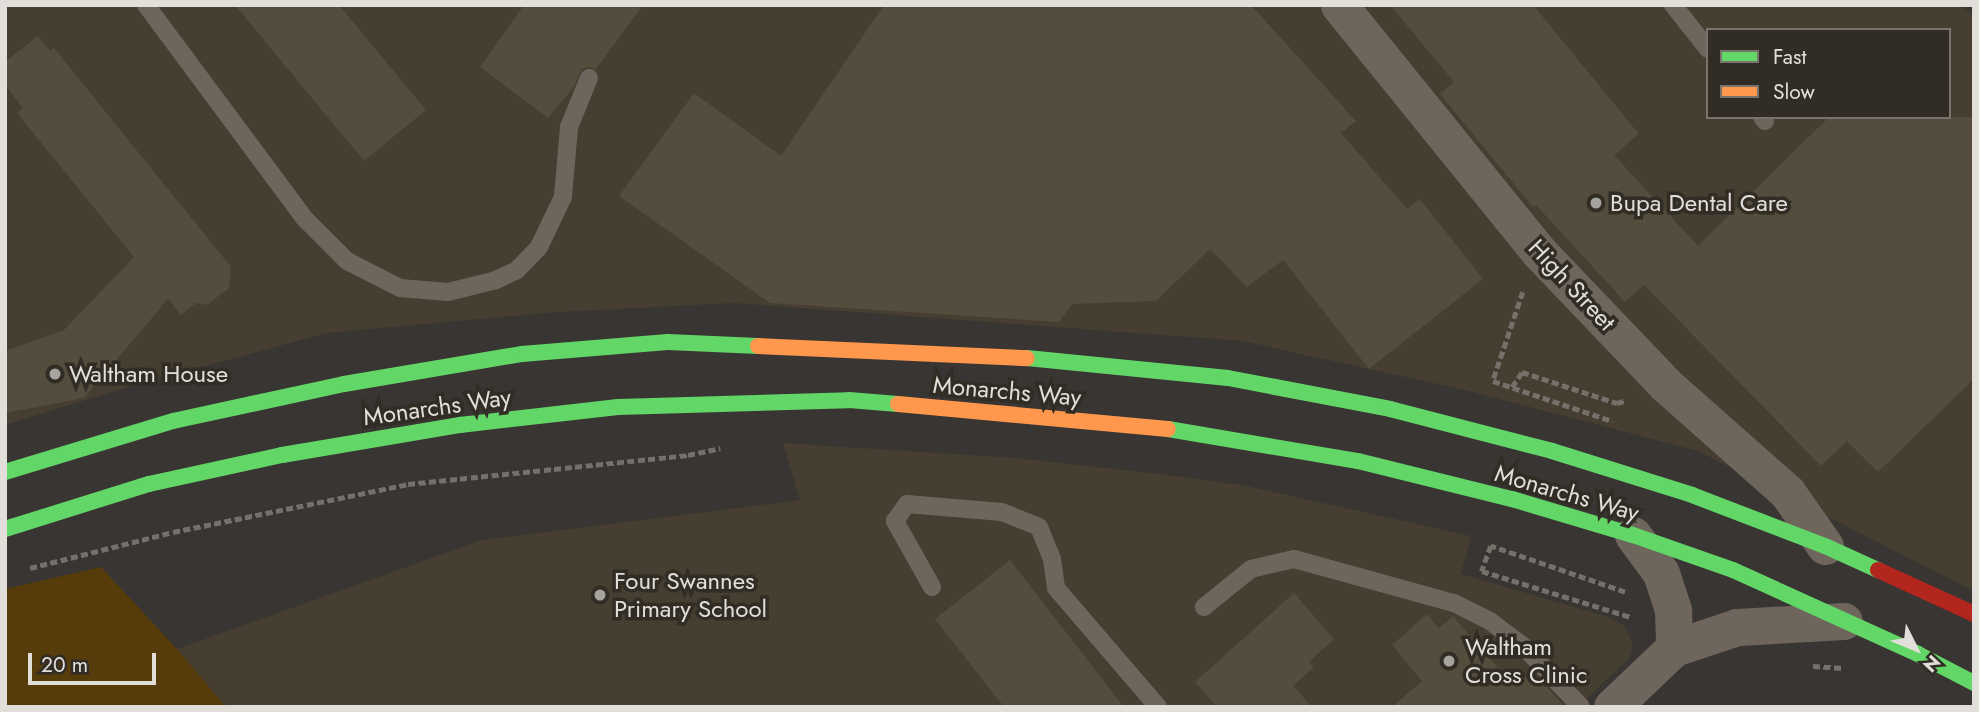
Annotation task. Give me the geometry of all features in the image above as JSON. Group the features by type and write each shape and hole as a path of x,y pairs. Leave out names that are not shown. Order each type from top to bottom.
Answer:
{"main road":[{"name":"Monarchs Way","path":"5,471 186,418 344,384 523,354 668,342 873,350 1108,365 1228,378 1390,409 1552,451 1679,491 1825,546 1974,614"},
{"name":"Monarchs Way","path":"5,529 149,484 282,455 460,425 618,407 849,400 1194,431 1358,461 1512,499 1633,535 1732,570 1918,654 1974,684"}],"street":[{"name":"High Street","path":"1339,5 1539,252 1667,385 1787,492 1825,546"},
{"path":"1633,535 1661,573 1673,611 1674,648"},
{"path":"1612,707 1674,648 1737,626 1844,621"}],"lane":[{"path":"146,5 306,219 347,261 400,289 448,292 496,280 517,270 539,247 563,197 569,127 589,78"},
{"path":"1673,5 1706,46"},
{"path":"932,587 895,521 907,504 1002,512 1039,527 1052,559 1056,587 1158,707"},
{"path":"1204,607 1251,569 1294,559 1454,603 1490,621 1523,646 1581,707"}],"path":[{"path":"1504,341 1493,381 1612,421"},
{"path":"1512,387 1522,372 1617,403 1667,385"},
{"path":"18,571 173,531 408,484 688,455 724,447"},
{"path":"1618,589 1491,546 1482,571 1633,618"},
{"path":"1808,666 1847,668"}],"shaded area":[{"path":"5,5 1962,5 1974,17 1974,591 1698,451 1461,389 1242,341 734,303 557,312 327,333 131,386 5,425"},
{"path":"783,443 1015,458 1169,475 1247,486 1471,536 1461,574 1605,616 1624,625 1633,644 1629,658 1578,707 226,707 177,649 482,540 800,500"},
{"path":"101,567 226,707 5,707 5,589"}],"building":[{"path":"235,5 339,5 426,110 364,161"},
{"path":"524,5 643,5 596,69 582,69 573,88 548,118 480,67"},
{"path":"884,5 1251,5 1356,121 1341,133 1407,209 1420,199 1483,279 1369,369 1283,260 1247,287 1210,249 1156,301 1072,304 1059,322 770,303 619,196 694,93 781,156"},
{"path":"1390,5 1533,5 1639,134 1614,155 1698,246 1827,119 1974,117 1974,379 1878,472 1847,441 1821,466 1644,285 1625,302 1536,205 1533,207 1440,94 1454,82"},
{"path":"38,36 50,51 54,48 231,267 229,288 207,305 196,303 181,315 168,299 84,398 5,413 5,351 64,330 134,257 17,113 23,108 5,85 5,62"},
{"path":"1010,560 1124,707 1004,707 935,619"},
{"path":"1294,593 1334,639 1309,662 1314,667 1293,686 1312,707 1217,707 1195,682"},
{"name":"Waltham Cross Clinic","path":"1427,614 1439,628 1453,616 1502,672 1541,681 1565,707 1392,707 1422,681 1392,645"}],"traffic: fast":[{"path":"5,472 173,421 344,384 522,354 668,342 758,346"},
{"path":"1027,358 1228,378 1390,409 1552,451 1692,495 1825,546 1878,570"},
{"path":"5,529 149,484 282,455 460,425 618,407 849,400 898,404"},
{"path":"1168,429 1358,461 1512,499 1633,535 1733,570 1918,654 1974,683"}],"traffic: slow":[{"path":"758,346 1027,358"},
{"path":"898,404 1168,429"}],"traffic: jam":[{"path":"1878,570 1974,614"}],"place":[{"name":"Bupa Dental Care","path":"1596,203"},
{"name":"Waltham House","path":"55,374"},
{"name":"Four Swannes Primary School","path":"600,595"},
{"name":"Waltham Cross Clinic","path":"1449,661"}]}
